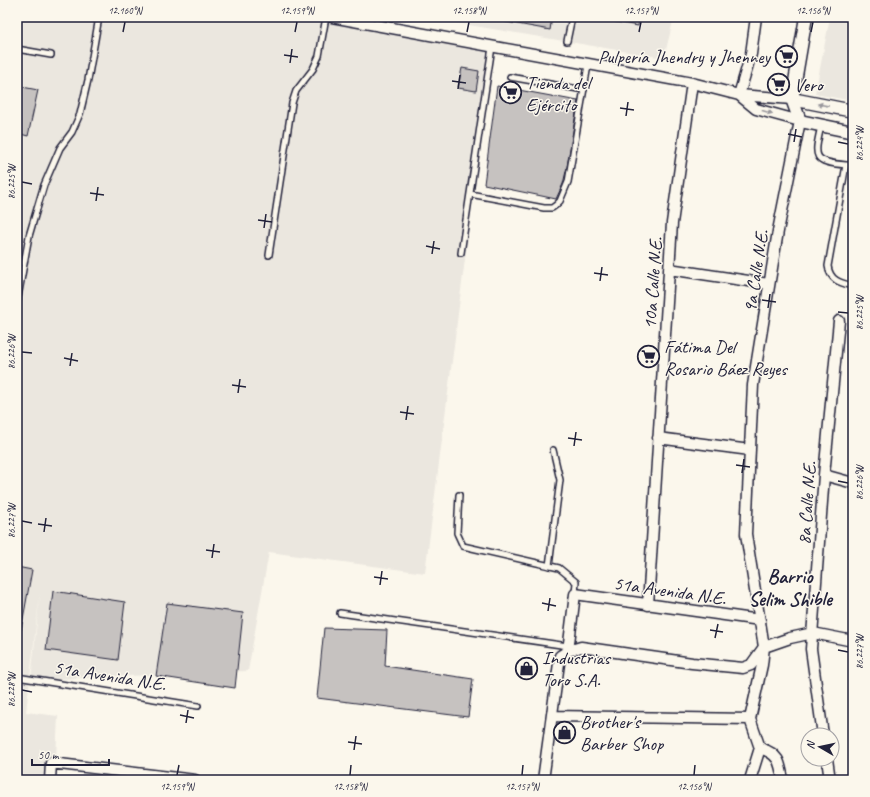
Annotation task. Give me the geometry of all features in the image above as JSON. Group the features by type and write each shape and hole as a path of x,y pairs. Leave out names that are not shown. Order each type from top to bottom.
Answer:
{"street":[{"path":"332,17 692,83 739,95 792,99 853,111"},
{"path":"739,95 750,54 756,17"},
{"path":"800,121 792,99 806,17"},
{"name":"10a Calle N.E.","path":"648,605 672,223 692,83"},
{"path":"739,95 756,109 821,126 853,132"},
{"name":"9a Calle N.E.","path":"750,719 762,665 764,647 746,534 754,385 778,231 800,121"},
{"path":"669,269 769,284"},
{"name":"8a Calle N.E.","path":"822,727 810,649 813,633 824,476 839,321"},
{"path":"658,438 750,450"},
{"path":"824,476 853,483"},
{"path":"568,648 575,594"},
{"name":"51a Avenida N.E.","path":"575,594 760,620"},
{"path":"543,780 560,656 568,648 581,646 692,663 743,668 751,665 764,647 790,638 813,633 853,642"},
{"path":"552,716 750,719 760,748 750,780"},
{"path":"760,748 771,752 780,762 783,780"},
{"path":"50,780 51,763 195,780"},
{"path":"828,767 830,780"}],"lane":[{"path":"17,303 29,236 44,185 60,148 72,132 80,114 88,80 99,17"},
{"path":"269,255 292,103 296,91 313,69 319,56 326,17"},
{"path":"567,41 572,17"},
{"path":"461,252 492,47"},
{"path":"17,49 51,55"},
{"path":"470,194 544,208 552,208 560,201 568,182 588,65"},
{"path":"510,77 584,90"},
{"path":"821,126 817,142 818,157 821,161 853,165"},
{"path":"846,165 828,266 829,273 832,276 840,282 853,286"},
{"path":"549,566 560,480 553,450"},
{"path":"459,495 457,533 463,546 559,568 576,582 575,594"},
{"path":"340,613 568,648"},
{"name":"51a Avenida N.E.","path":"17,677 198,706"}],"shaded area":[{"path":"17,17 300,17 492,47 425,573 269,552 248,671 31,680 40,591 26,712 58,716 55,780 17,780"},
{"path":"421,17 674,17 664,58"},
{"path":"830,17 853,17 853,101 815,94"}],"building":[{"path":"502,17 552,17 550,30 501,21"},
{"path":"611,17 640,17 638,26 611,21"},
{"path":"462,68 479,71 476,91 458,88"},
{"path":"17,86 38,90 28,136 17,133"},
{"path":"497,86 578,101 567,167 563,184 556,199 484,184"},
{"path":"17,567 32,570 21,630 17,630"},
{"path":"53,591 125,602 118,660 46,650"},
{"path":"167,603 243,613 235,688 156,676"},
{"path":"324,628 387,630 385,666 473,679 468,717 317,698"}],"place":[{"name":"Pulpería Jhendry y Jhenney","path":"786,56"},
{"name":"Vero","path":"779,84"},
{"name":"Tienda del Ejército","path":"511,93"},
{"name":"Fátima Del Rosario Báez Reyes","path":"649,357"},
{"name":"Industrias Toro S.A.","path":"527,668"},
{"name":"Brother's Barber Shop","path":"565,732"}],"district":[{"name":"Barrio Selim Shible","path":"790,588"}]}
